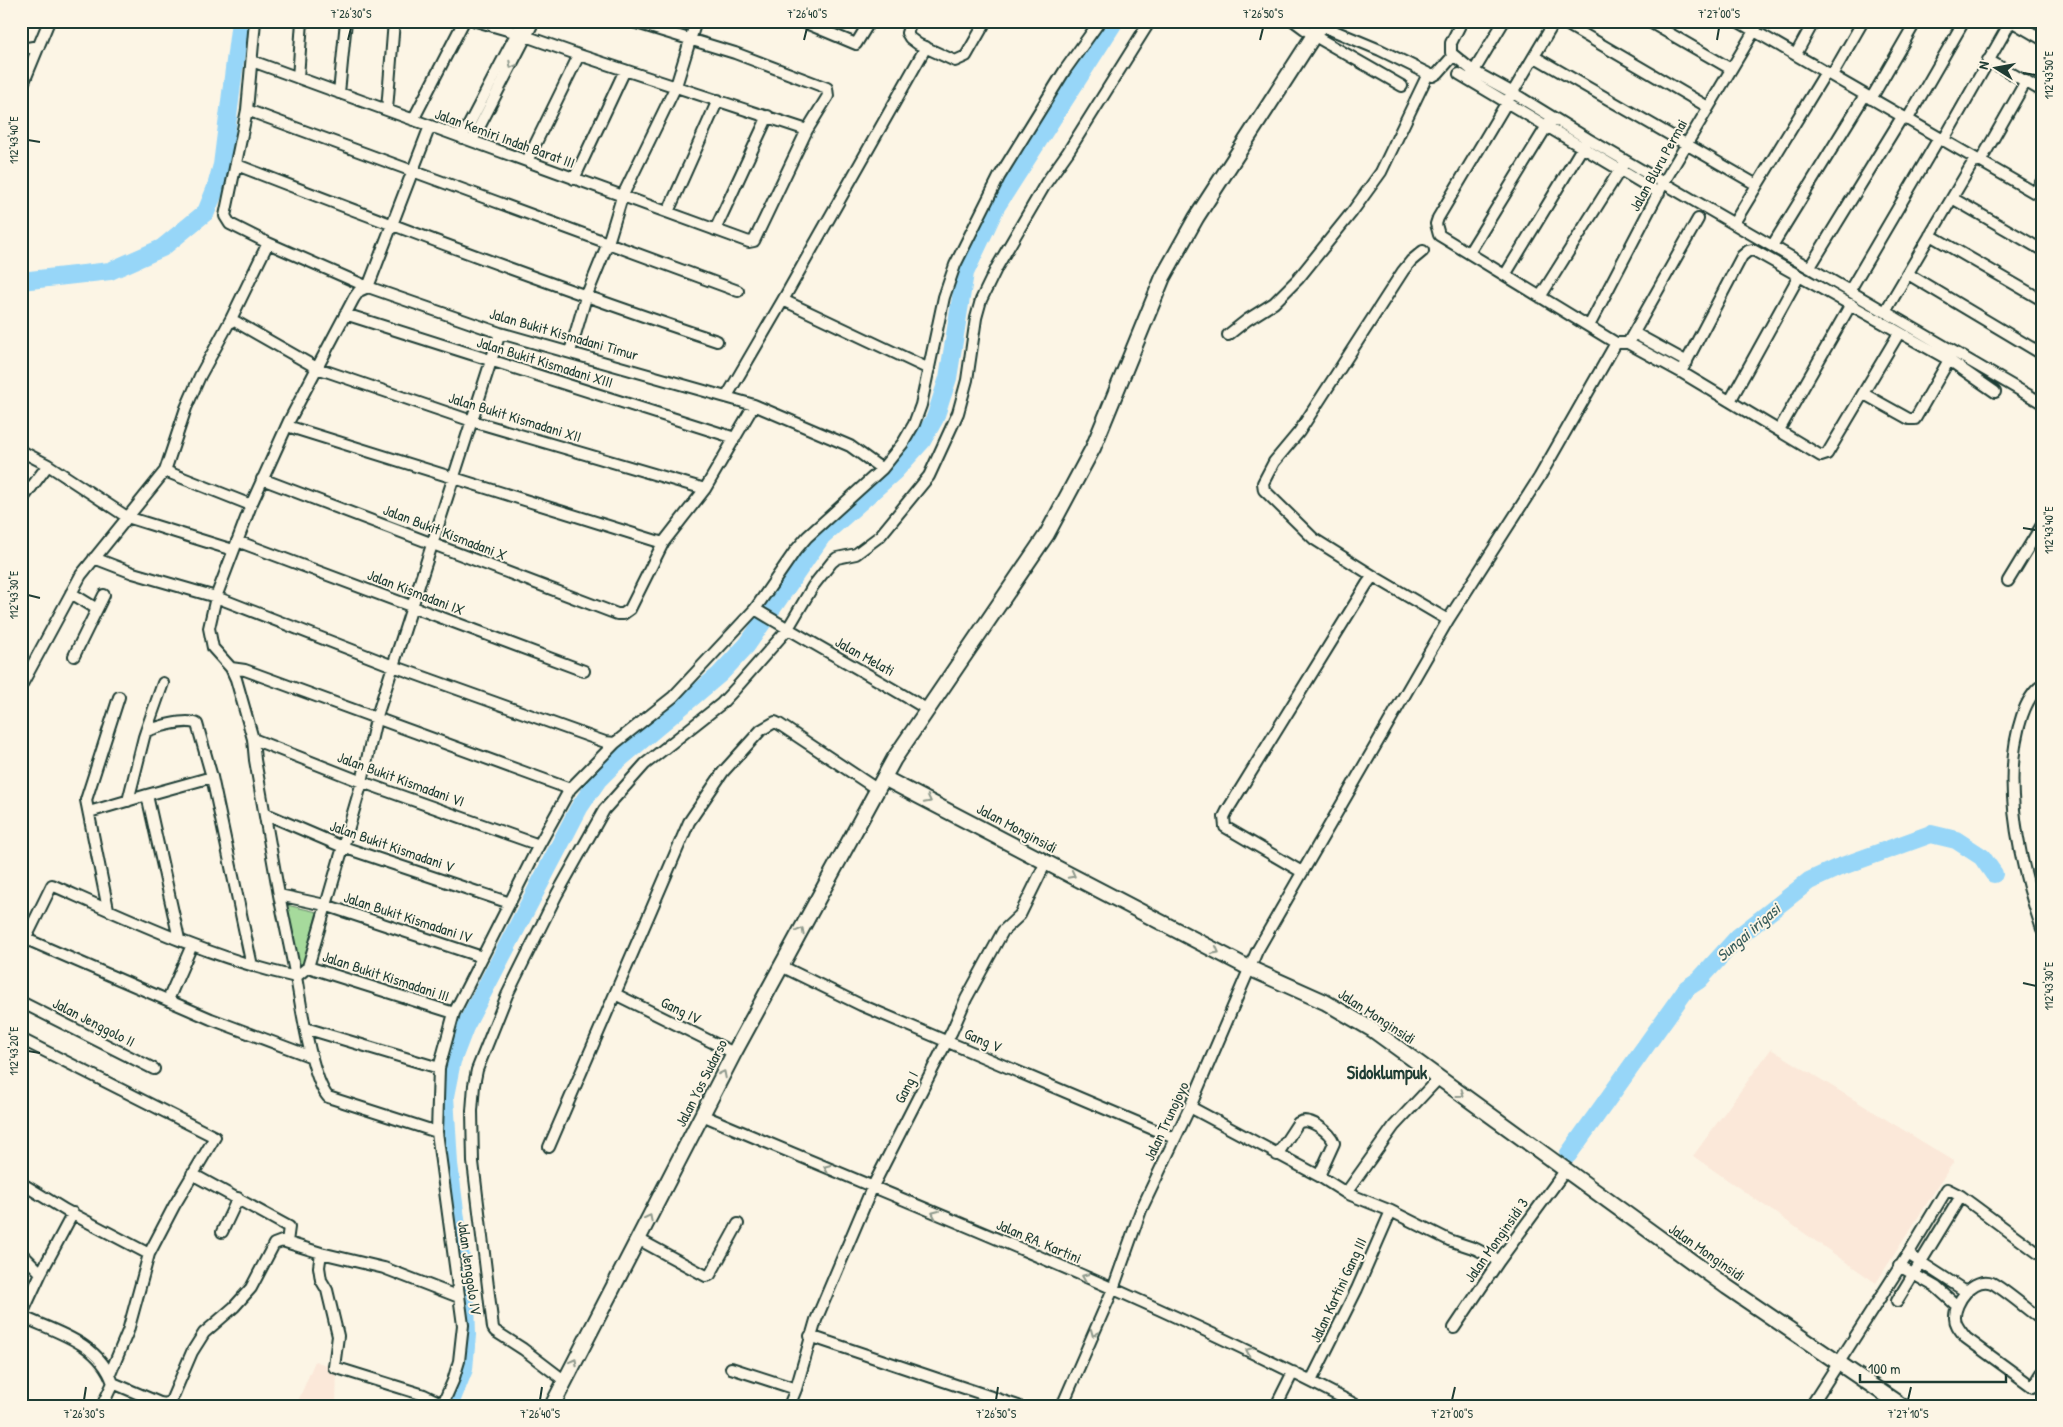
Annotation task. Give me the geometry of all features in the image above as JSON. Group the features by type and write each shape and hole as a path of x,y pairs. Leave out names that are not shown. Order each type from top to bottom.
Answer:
{"main road":[{"name":"Jalan Yos Sudarso","path":"552,1406 734,1053 894,759 1047,534 1093,448 1163,277 1196,218 1319,27"},
{"name":"Jalan Monginsidi","path":"884,778 1249,968 1325,1002 1373,1030 1727,1287 1902,1406"}],"street":[{"path":"21,89 24,71 39,46 49,21"},
{"path":"255,21 247,110 237,165 393,226 586,297 717,341"},
{"path":"298,78 302,21"},
{"path":"340,93 346,21"},
{"path":"387,110 394,21"},
{"path":"413,120 464,21"},
{"path":"476,21 807,130 828,96 827,88 735,53 690,41 630,21"},
{"path":"522,35 523,21"},
{"path":"467,140 522,35 534,21"},
{"path":"570,352 586,297 608,242 622,197 676,86 696,21"},
{"path":"807,22 856,44 868,21"},
{"path":"910,21 907,33 910,38 952,60 961,59 966,56 986,21"},
{"name":"Jalan Jenggolo IV","path":"442,1405 453,1381 459,1360 463,1325 452,1256 444,1173 437,1132 439,1068 454,1013 539,845 570,789 615,743 672,697 759,612 776,578 807,537 882,469 897,452 914,424 921,405 947,285 999,177 1065,70 1100,21"},
{"path":"565,1380 493,1328 473,1162 472,1111 477,1070 511,987 557,894 604,810 645,764 721,704 753,670 832,562 837,558 856,554 880,536 929,476 958,413 967,380 976,318 989,283 1046,183 1068,152 1150,21"},
{"path":"1294,21 1319,27 1380,50 1433,76 1454,56"},
{"path":"1462,21 1451,43 1454,56 1470,76 1507,103 1550,121"},
{"path":"1470,76 1504,21"},
{"path":"1555,21 1436,224 1438,235 1469,252 1616,343 1628,343 1681,372 1817,454 1825,456 1899,333"},
{"path":"1561,21 1708,107"},
{"path":"1648,21 1731,69"},
{"path":"1737,21 2038,195 2042,181"},
{"name":"Jalan Bluru Permai","path":"1589,326 1664,182 1760,21"},
{"path":"1796,54 1814,21"},
{"path":"1734,223 1864,21"},
{"path":"1772,246 1916,21"},
{"path":"1810,267 1905,119 1964,21"},
{"path":"1850,290 2011,21 2042,39"},
{"path":"1319,27 1402,86"},
{"path":"21,49 39,46"},
{"path":"727,396 784,300 926,47"},
{"path":"527,162 579,55"},
{"path":"1535,57 1757,185"},
{"path":"1988,60 2042,91"},
{"name":"Jalan Kemiri Indah Barat III","path":"252,61 748,242 754,241 757,236 807,130"},
{"path":"574,179 625,70"},
{"path":"1228,335 1274,303 1298,279 1352,212 1381,172 1428,74"},
{"path":"1458,74 1470,76 1514,93 1550,121 1585,143 1623,165 1664,182 2042,403"},
{"path":"1885,312 1952,198 2026,82"},
{"path":"668,212 718,100"},
{"path":"247,110 738,291"},
{"path":"715,230 768,116"},
{"path":"1469,252 1550,121"},
{"path":"430,126 368,287 359,291 346,314 286,426 250,505 216,597 209,628 213,648 231,668 253,739 279,895 295,967 305,1028 323,1091 328,1096 437,1132"},
{"path":"1505,275 1585,143"},
{"name":"Jalan Bukit Kismadani Timur","path":"237,165 225,218 230,224 268,243 368,287 500,333 754,405 850,446 882,469"},
{"path":"1623,165 1658,193"},
{"path":"1540,297 1623,165"},
{"path":"1952,198 2042,250"},
{"path":"1628,343 1698,219"},
{"path":"1930,235 2042,300"},
{"path":"21,686 71,593 94,558 165,471 186,408 200,376 231,319 268,243"},
{"path":"1681,372 1742,256 1748,251 1753,250 1950,360 1995,392"},
{"path":"1423,251 1403,271 1299,432 1274,462 1262,487 1314,539 1448,620"},
{"path":"1908,274 2042,354"},
{"path":"1730,401 1799,276"},
{"path":"784,300 929,369"},
{"path":"1779,430 1851,304"},
{"name":"Jalan Bukit Kismadani XIII","path":"346,314 735,438"},
{"name":"Jalan Bukit Kismadani XII","path":"231,319 317,368 472,422 705,489"},
{"path":"312,1057 211,1019 168,1000 24,944 52,885 192,945 252,966 296,976 308,967 362,782 376,719 500,333"},
{"path":"1634,333 1687,362"},
{"name":"Jalan Trunojoyo","path":"1062,1406 1113,1288 1142,1210 1190,1107 1249,968 1302,872 1448,620 1548,463 1616,343"},
{"path":"1864,394 1909,419 1914,419 1950,360"},
{"path":"286,426 663,543 705,489 754,405"},
{"name":"Jalan Kismadani IX","path":"21,451 48,465 128,516 235,545 412,607 584,671"},
{"path":"21,500 48,465"},
{"path":"165,471 250,505"},
{"name":"Jalan Bukit Kismadani X","path":"262,480 617,614 623,614 630,609 663,543"},
{"path":"2008,581 2042,525"},
{"path":"94,558 133,573 216,597 393,666 605,742 615,743"},
{"path":"1302,872 1232,832 1225,827 1224,817 1367,584 1374,576"},
{"path":"71,593 97,609"},
{"path":"74,656 104,595"},
{"name":"Jalan Melati","path":"759,612 928,710"},
{"path":"231,668 245,670 570,789"},
{"path":"128,801 146,731 163,683"},
{"path":"2042,685 2034,692 2026,705 2018,728 2014,743 2012,778 2023,864 2042,929"},
{"path":"108,910 86,800 119,697"},
{"path":"146,731 161,726 191,721 197,724 212,777 252,966"},
{"path":"549,1148 689,822 723,772 761,730 775,722 779,724 878,790"},
{"name":"Jalan Bukit Kismadani VI","path":"253,739 362,782 539,845"},
{"path":"89,812 212,777"},
{"path":"147,795 180,939"},
{"name":"Jalan Bukit Kismadani V","path":"266,814 343,847 510,903"},
{"name":"Gang I","path":"789,1406 796,1389 810,1336 828,1288 872,1188 947,1041 966,999 1003,930 1020,915 1046,862"},
{"name":"Jalan Bukit Kismadani IV","path":"279,895 325,906 482,957"},
{"path":"168,1000 192,945"},
{"name":"Gang V","path":"781,966 860,1004 1174,1138"},
{"name":"Jalan Bukit Kismadani III","path":"308,967 454,1013"},
{"name":"Gang IV","path":"615,994 734,1053"},
{"name":"Jalan Jenggolo II","path":"21,1002 154,1069"},
{"path":"305,1028 439,1068"},
{"path":"21,1039 215,1137 192,1174 149,1254 128,1331 102,1406"},
{"path":"1346,1193 1394,1126 1439,1078"},
{"path":"1190,1107 1346,1193 1391,1211 1449,1240 1476,1249 1499,1262"},
{"name":"Jalan RA. Kartini","path":"702,1115 1113,1288 1293,1372 1358,1406"},
{"path":"1276,1154 1298,1123 1304,1120 1313,1124 1325,1131 1334,1143 1318,1176"},
{"name":"Jalan Monginsidi 3","path":"1454,1328 1565,1171"},
{"path":"192,1174 289,1227 286,1242"},
{"path":"21,1183 73,1214 149,1254"},
{"path":"1810,1406 1908,1254 1947,1189 1961,1196 2042,1256"},
{"path":"1897,1301 1961,1196"},
{"path":"222,1232 238,1198"},
{"name":"Jalan Kartini Gang III","path":"1311,1381 1357,1289 1391,1211"},
{"path":"73,1214 22,1310 23,1317 84,1344 95,1353 112,1379 160,1404 166,1404 171,1401 192,1352 204,1333 234,1307 251,1288 274,1244 282,1241 321,1253 384,1268 459,1297"},
{"path":"638,1239 706,1276 710,1275 738,1224"},
{"path":"21,1253 41,1273"},
{"path":"321,1253 319,1267 321,1280 327,1290 338,1336 333,1371 424,1396 442,1405"},
{"path":"1908,1254 1962,1289 1968,1290"},
{"path":"1899,1266 1936,1287 1956,1305"},
{"path":"2042,1320 1991,1283 1980,1284 1968,1290 1956,1305 1955,1320 1958,1328 1966,1338 2033,1386 2042,1374"},
{"path":"810,1336 1018,1406"},
{"path":"731,1368 796,1389"},
{"path":"1276,1406 1293,1372"}],"shaded area":[{"path":"1771,1049 1954,1161 1876,1283 1693,1156"},
{"path":"315,1361 337,1369 336,1406 296,1406"}],"green space":[{"path":"282,904 317,912 303,965 295,963"}],"waterway":[{"path":"21,281 110,271 162,248 206,212 222,165 240,21"},
{"path":"449,1406 464,1369 467,1335 466,1298 449,1164 445,1096 452,1061 465,1027 579,808 598,780 615,763 720,674 747,645 822,536 895,471 922,441 935,418 948,378 965,273 996,207 1115,21"},
{"path":"2042,752 2040,760 2042,790"},
{"name":"Sungai irigasi","path":"1568,1155 1687,988 1699,980 1738,937 1809,881 1837,868 1931,834 1956,840 1982,857 1994,874"}],"district":[{"name":"Sidoklumpuk","path":"1387,1072"}]}
